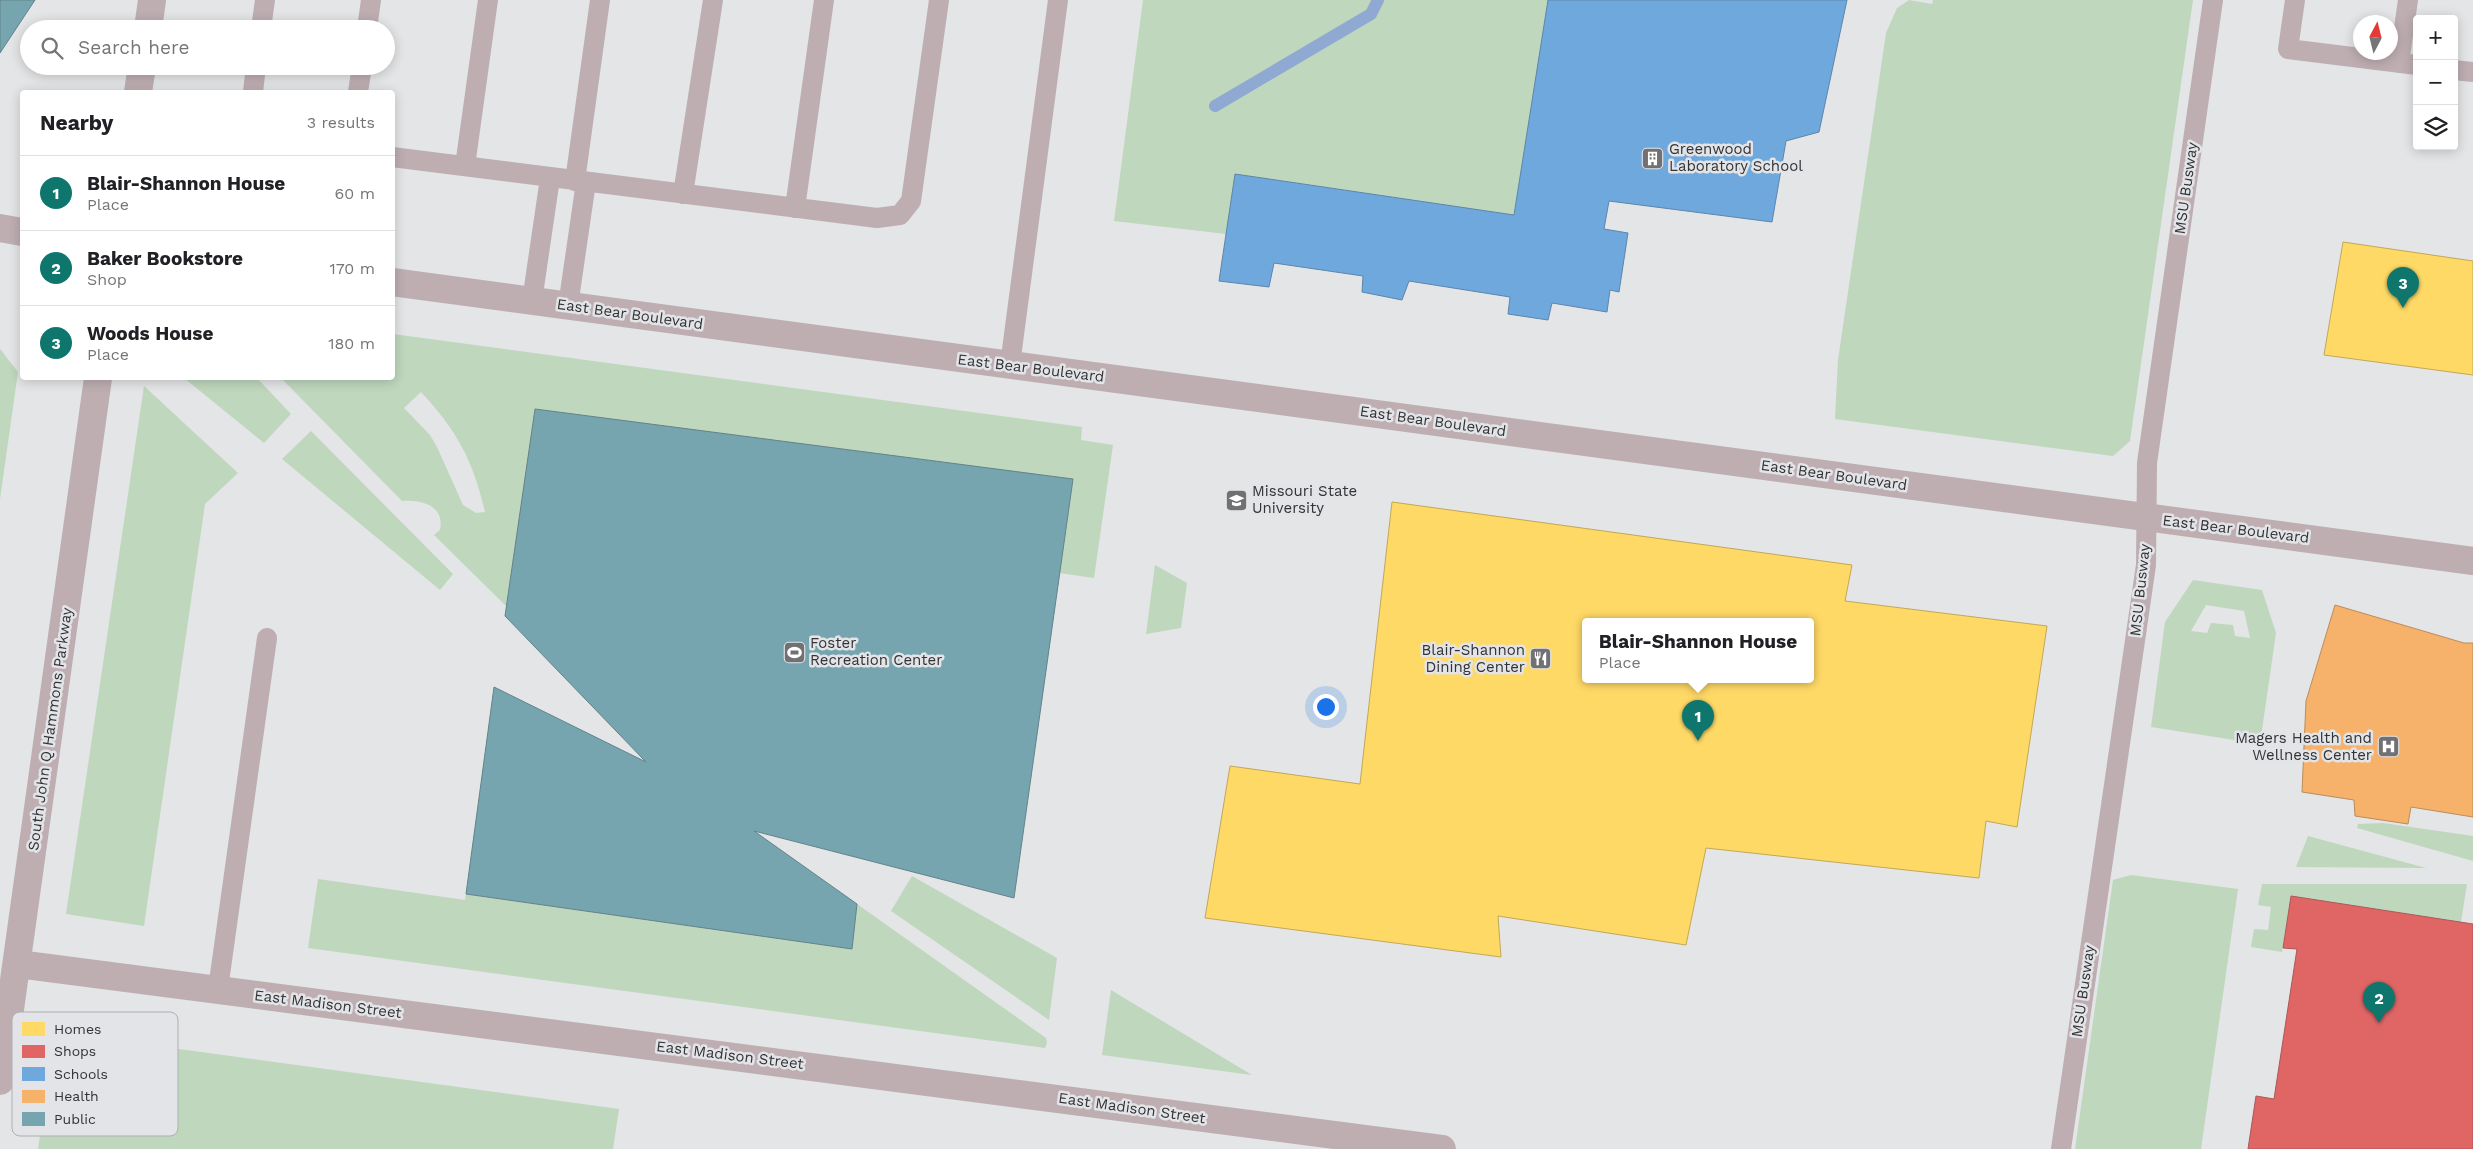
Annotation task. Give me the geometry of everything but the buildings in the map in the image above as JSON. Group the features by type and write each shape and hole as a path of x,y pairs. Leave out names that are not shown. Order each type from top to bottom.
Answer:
{"street":[{"path":"149,20 152,0"},
{"path":"138,90 141,75"},
{"path":"0,228 20,232"},
{"name":"East Bear Boulevard","path":"395,282 2473,561"},
{"name":"South John Q Hammons Parkway","path":"0,1081 18,964 98,380"},
{"name":"East Madison Street","path":"18,964 1442,1149"}],"lane":[{"path":"263,20 266,0"},
{"path":"368,20 371,0"},
{"path":"465,166 488,0"},
{"path":"568,306 600,0"},
{"path":"683,194 713,0"},
{"path":"795,208 824,0"},
{"path":"395,157 877,218 900,215 911,201 939,0"},
{"path":"1010,365 1058,0"},
{"name":"MSU Busway","path":"2061,1149 2146,565 2147,463 2213,0"},
{"path":"2295,0 2288,49 2408,64 2408,0"},
{"path":"2458,70 2473,72"},
{"path":"252,90 255,75"},
{"path":"358,90 361,75"},
{"path":"532,300 550,178"},
{"path":"218,990 267,638"}],"green space":[{"path":"1143,0 1548,0 1514,215 1226,234 1114,221"},
{"path":"1909,0 1932,4 1933,0 2193,0 2130,441 2113,456 1835,419 1838,360 1886,33 1897,8"},
{"path":"395,334 1082,427 1081,440 1113,445 1094,578 1059,573 506,606 434,535 440,530 441,522 435,510 417,501 402,501 283,380 395,380","holes":["421,392 454,433 469,461 485,512 476,513 463,505 430,435 404,408"]},
{"path":"0,349 18,372 0,499"},
{"path":"186,380 259,380 291,414 264,443"},
{"path":"144,386 238,473 205,504 144,926 66,914"},
{"path":"311,431 453,574 440,590 282,459"},
{"path":"1155,565 1187,583 1181,628 1146,634"},
{"path":"2193,580 2262,590 2276,633 2260,744 2151,727 2165,622","holes":["2206,605 2244,611 2250,638 2235,636 2233,625 2211,623 2207,633 2191,631"]},
{"path":"2383,823 2473,836 2473,861 2357,828 2358,824"},
{"path":"2308,836 2426,868 2296,867"},
{"path":"2131,875 2238,889 2201,1149 2075,1149 2113,880"},
{"path":"912,876 1057,958 1049,1020 891,911"},
{"path":"318,879 465,900 466,894 851,949 857,904 1046,1038 1047,1043 1045,1048 308,948"},
{"path":"2262,884 2467,884 2461,922 2291,896 2282,952 2251,947 2254,929 2268,930 2271,907 2258,905"},
{"path":"1111,990 1252,1075 1102,1055"},
{"path":"178,1049 619,1109 613,1149 38,1149 40,1136 178,1136"}],"waterway":[{"path":"1215,106 1371,14 1378,0"}],"place":[{"name":"Greenwood Laboratory School","path":"1653,158"},
{"name":"Woods House","path":"2403,308"},
{"name":"Missouri State University","path":"1236,500"},
{"name":"Foster Recreation Center","path":"794,652"},
{"name":"Blair-Shannon Dining Center","path":"1541,659"},
{"name":"Blair-Shannon House","path":"1698,741"},
{"name":"Magers Health and Wellness Center","path":"2388,747"},
{"name":"Baker Bookstore","path":"2379,1023"}]}
